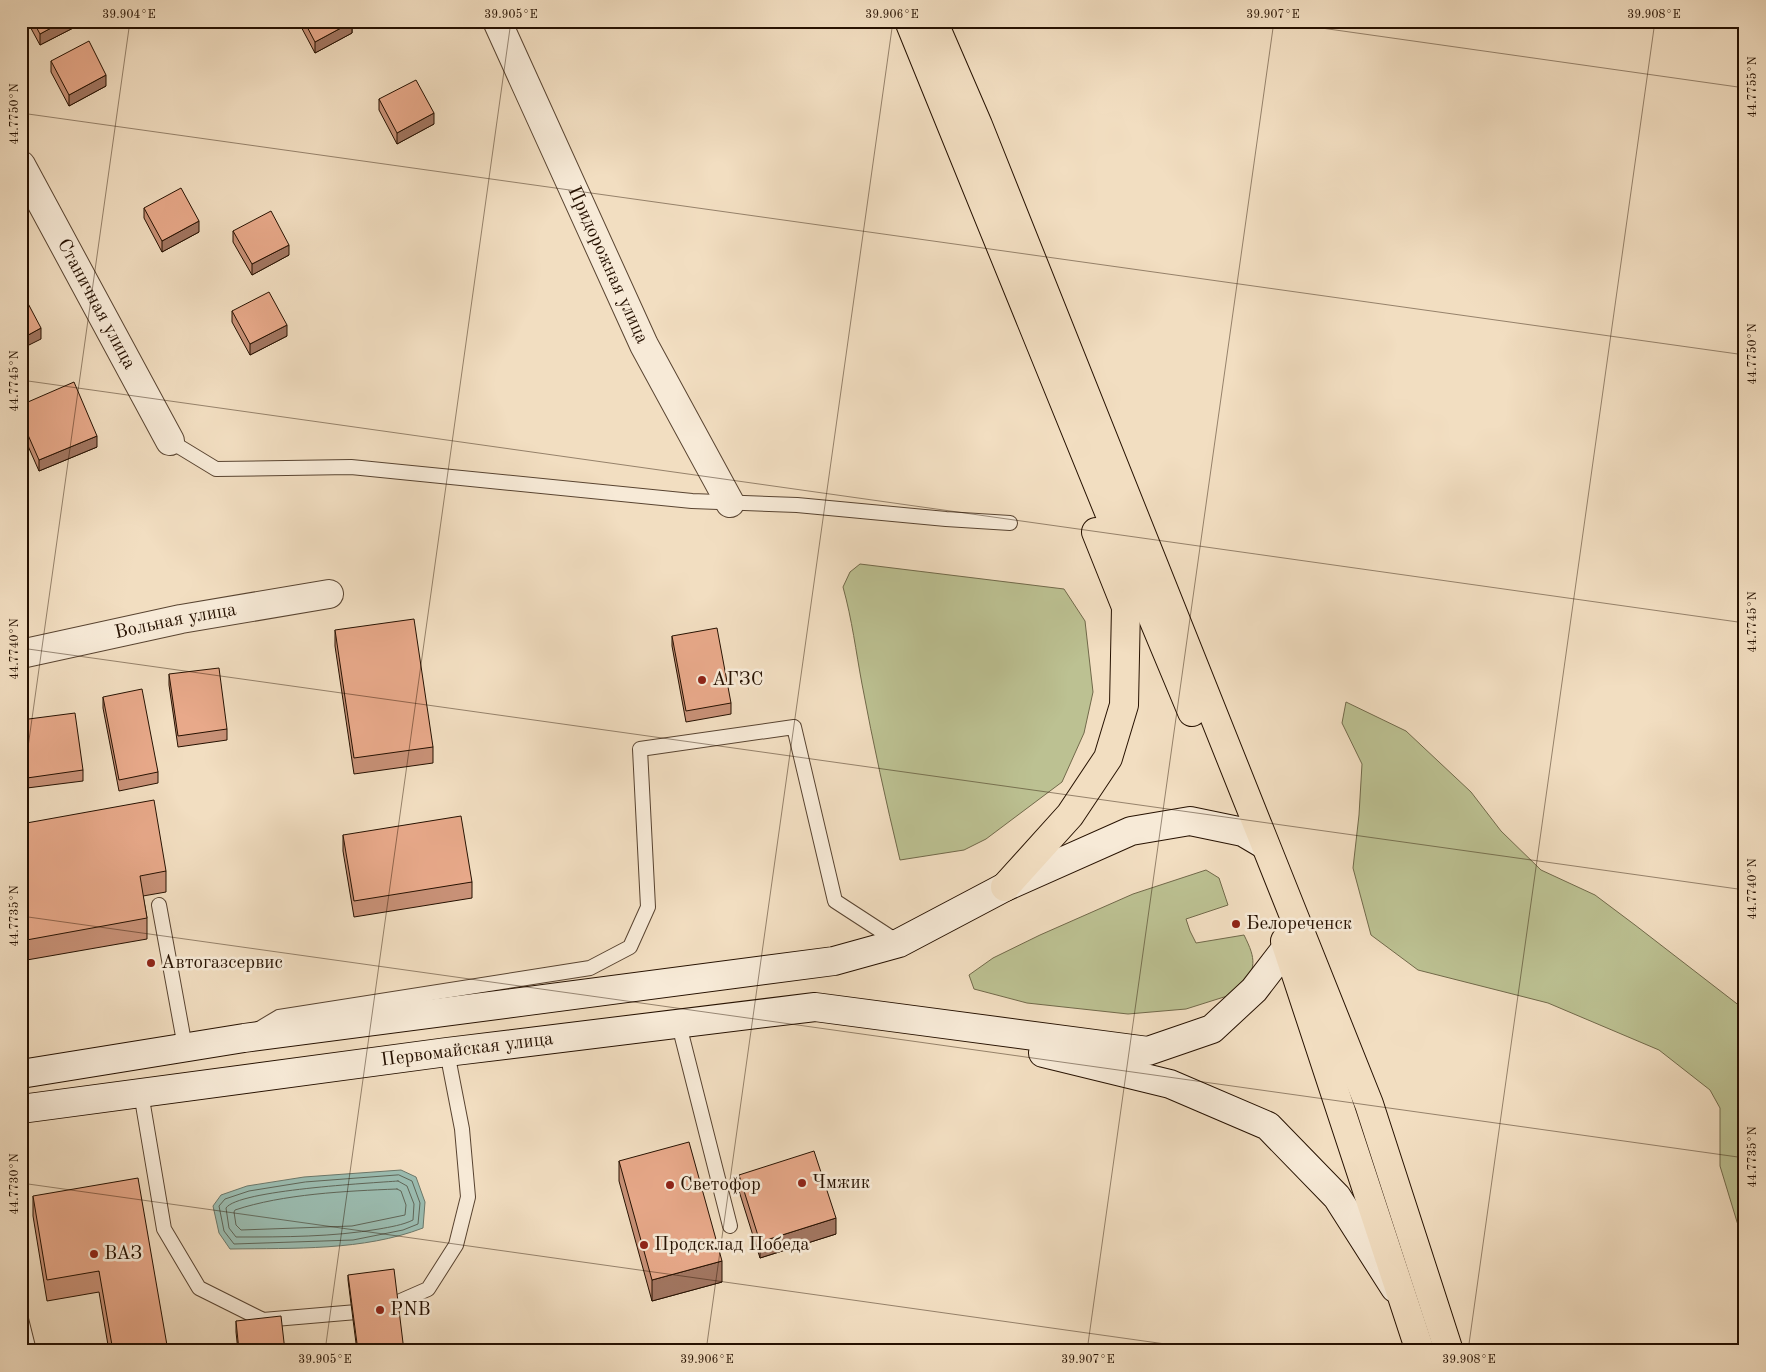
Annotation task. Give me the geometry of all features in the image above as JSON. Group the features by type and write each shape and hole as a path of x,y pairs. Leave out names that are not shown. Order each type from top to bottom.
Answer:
{"highway":[{"path":"909,21 1126,554 1254,839"},
{"path":"933,21 982,135 1293,938 1369,1104 1449,1351"},
{"path":"957,137 961,193 1126,607 1124,704 1108,758 1070,815 1004,887"},
{"path":"1293,938 1416,1344"}],"main road":[{"name":"Придорожная улица","path":"497,21 644,345 730,503"},
{"name":"Станичная улица","path":"21,165 170,441"},
{"name":"Вольная улица","path":"21,654 181,619 330,594"},
{"path":"21,1074 244,1038 834,961 899,943 1004,887 1131,831 1190,821 1254,839"},
{"path":"913,1020 1148,1051 1212,1029 1254,990 1293,938"},
{"name":"Первомайская улица","path":"21,1109 446,1052 680,1025 815,1007 913,1020"},
{"path":"913,1020 1170,1084 1268,1126 1338,1197 1405,1305"}],"lane":[{"path":"170,441 216,469 351,467 692,501 797,505 1010,523"},
{"path":"244,1038 279,1017 590,968 630,947 648,907 640,749 678,743 794,727 835,901 899,943"},
{"path":"158,905 185,1047"},
{"path":"680,1025 730,1226"},
{"path":"141,1093 164,1229 199,1288 263,1320 380,1310 428,1289 456,1245 468,1197 462,1129 446,1052"},
{"path":"21,1319 29,1351"}],"green space":[{"path":"860,564 1064,589 1085,621 1093,692 1084,733 1062,782 986,839 964,850 900,860 875,750 843,587 850,572"},
{"path":"1346,702 1406,731 1471,792 1501,831 1541,870 1595,895 1745,1010 1745,1248 1720,1166 1720,1108 1710,1090 1659,1050 1548,1003 1418,970 1371,935 1353,868 1362,764 1342,723"},
{"path":"1206,870 1219,878 1228,905 1186,919 1196,943 1244,935 1251,951 1253,963 1243,991 1186,1009 1128,1014 1027,1003 974,989 969,975 993,958 1133,894"}],"water":[{"path":"401,1170 416,1177 425,1202 423,1228 377,1241 303,1248 230,1249 219,1233 213,1206 221,1195 247,1186 304,1177"}],"building":[{"path":"33,21 64,21 40,34"},
{"path":"304,21 352,21 352,22 315,42"},
{"path":"89,41 106,75 69,95 51,61"},
{"path":"416,80 434,113 397,133 379,99"},
{"path":"181,188 199,221 162,241 144,208"},
{"path":"271,211 289,245 252,264 233,231"},
{"path":"269,292 287,325 250,344 232,311"},
{"path":"23,294 41,328 21,339 21,296"},
{"path":"74,382 97,436 39,460 21,419 21,405"},
{"path":"414,619 433,747 354,758 335,630"},
{"name":"АГЗС","path":"717,628 731,703 686,711 672,636"},
{"path":"219,668 227,729 178,736 169,674"},
{"path":"142,689 158,772 119,780 103,697"},
{"path":"75,713 83,770 27,778 21,720"},
{"path":"154,800 166,871 140,876 147,918 21,941 21,824"},
{"path":"461,816 472,882 354,901 343,835"},
{"path":"689,1142 722,1261 652,1280 619,1161"},
{"path":"814,1151 836,1218 760,1242 739,1175"},
{"name":"ВАЗ","path":"138,1178 168,1351 113,1351 99,1271 47,1280 33,1196"},
{"path":"394,1269 404,1351 358,1351 348,1275"},
{"path":"281,1316 285,1351 239,1351 236,1321"}],"place":[{"name":"АГЗС","path":"702,680"},
{"name":"Белореченск","path":"1236,924"},
{"name":"Автогазсервис","path":"151,963"},
{"name":"Чмжик","path":"802,1183"},
{"name":"Светофор","path":"670,1185"},
{"name":"Продсклад Победа","path":"644,1245"},
{"name":"ВАЗ","path":"94,1254"},
{"name":"PNB","path":"380,1310"}]}
